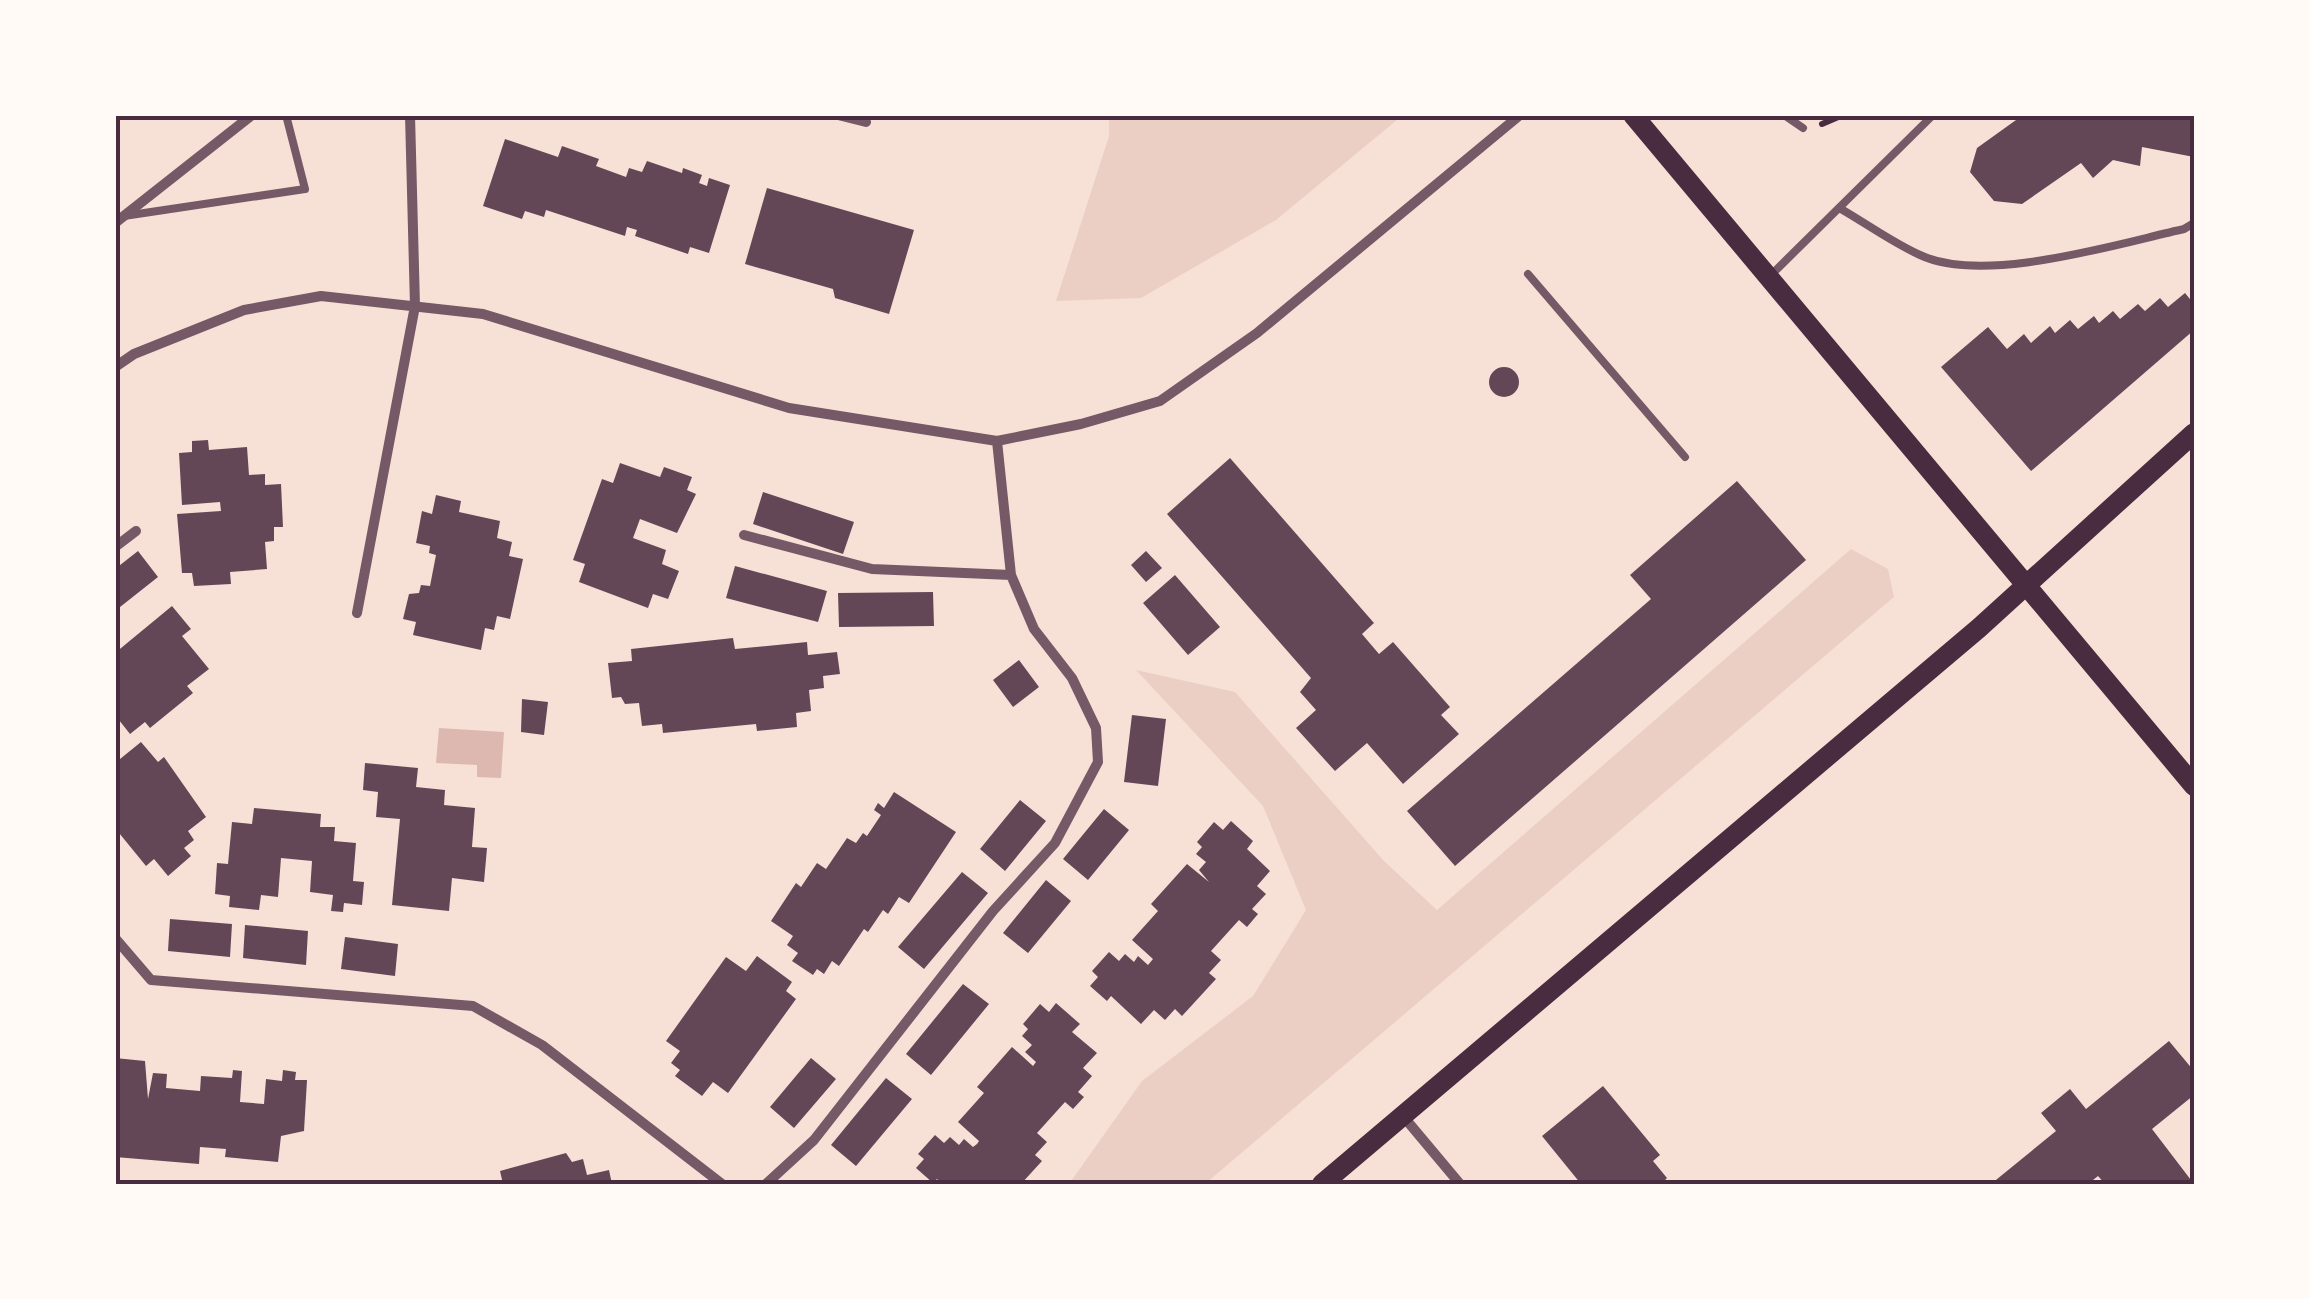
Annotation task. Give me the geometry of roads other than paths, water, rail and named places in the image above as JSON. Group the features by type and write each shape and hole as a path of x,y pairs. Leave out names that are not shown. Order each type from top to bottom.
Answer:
{"main road":[{"path":"1633,115 2194,786"},
{"path":"1322,1184 2026,584 2194,433"}],"street":[{"path":"120,219 252,115"},
{"path":"357,613 415,306 410,115"},
{"path":"838,115 867,119"},
{"path":"115,366 134,354 244,310 321,296 483,314 789,408 997,442 1081,424 1160,401 1257,333 1520,115"},
{"path":"766,1184 814,1140 993,911 1054,843 1098,762 1096,728 1072,678 1034,629 1011,575 997,442"},
{"path":"115,546 136,531"},
{"path":"744,535 872,569 1011,575"},
{"path":"115,938 151,980 472,1006 542,1045 722,1184"},
{"path":"1403,1115 1460,1184"}],"lane":[{"path":"120,219 305,190 286,115"},
{"path":"1784,115 1803,128"},
{"path":"1769,278 1933,115"},
{"path":"1841,209 1923,257 1983,266 2056,257 2184,230 2194,223"},
{"path":"1528,274 1685,456"}]}
